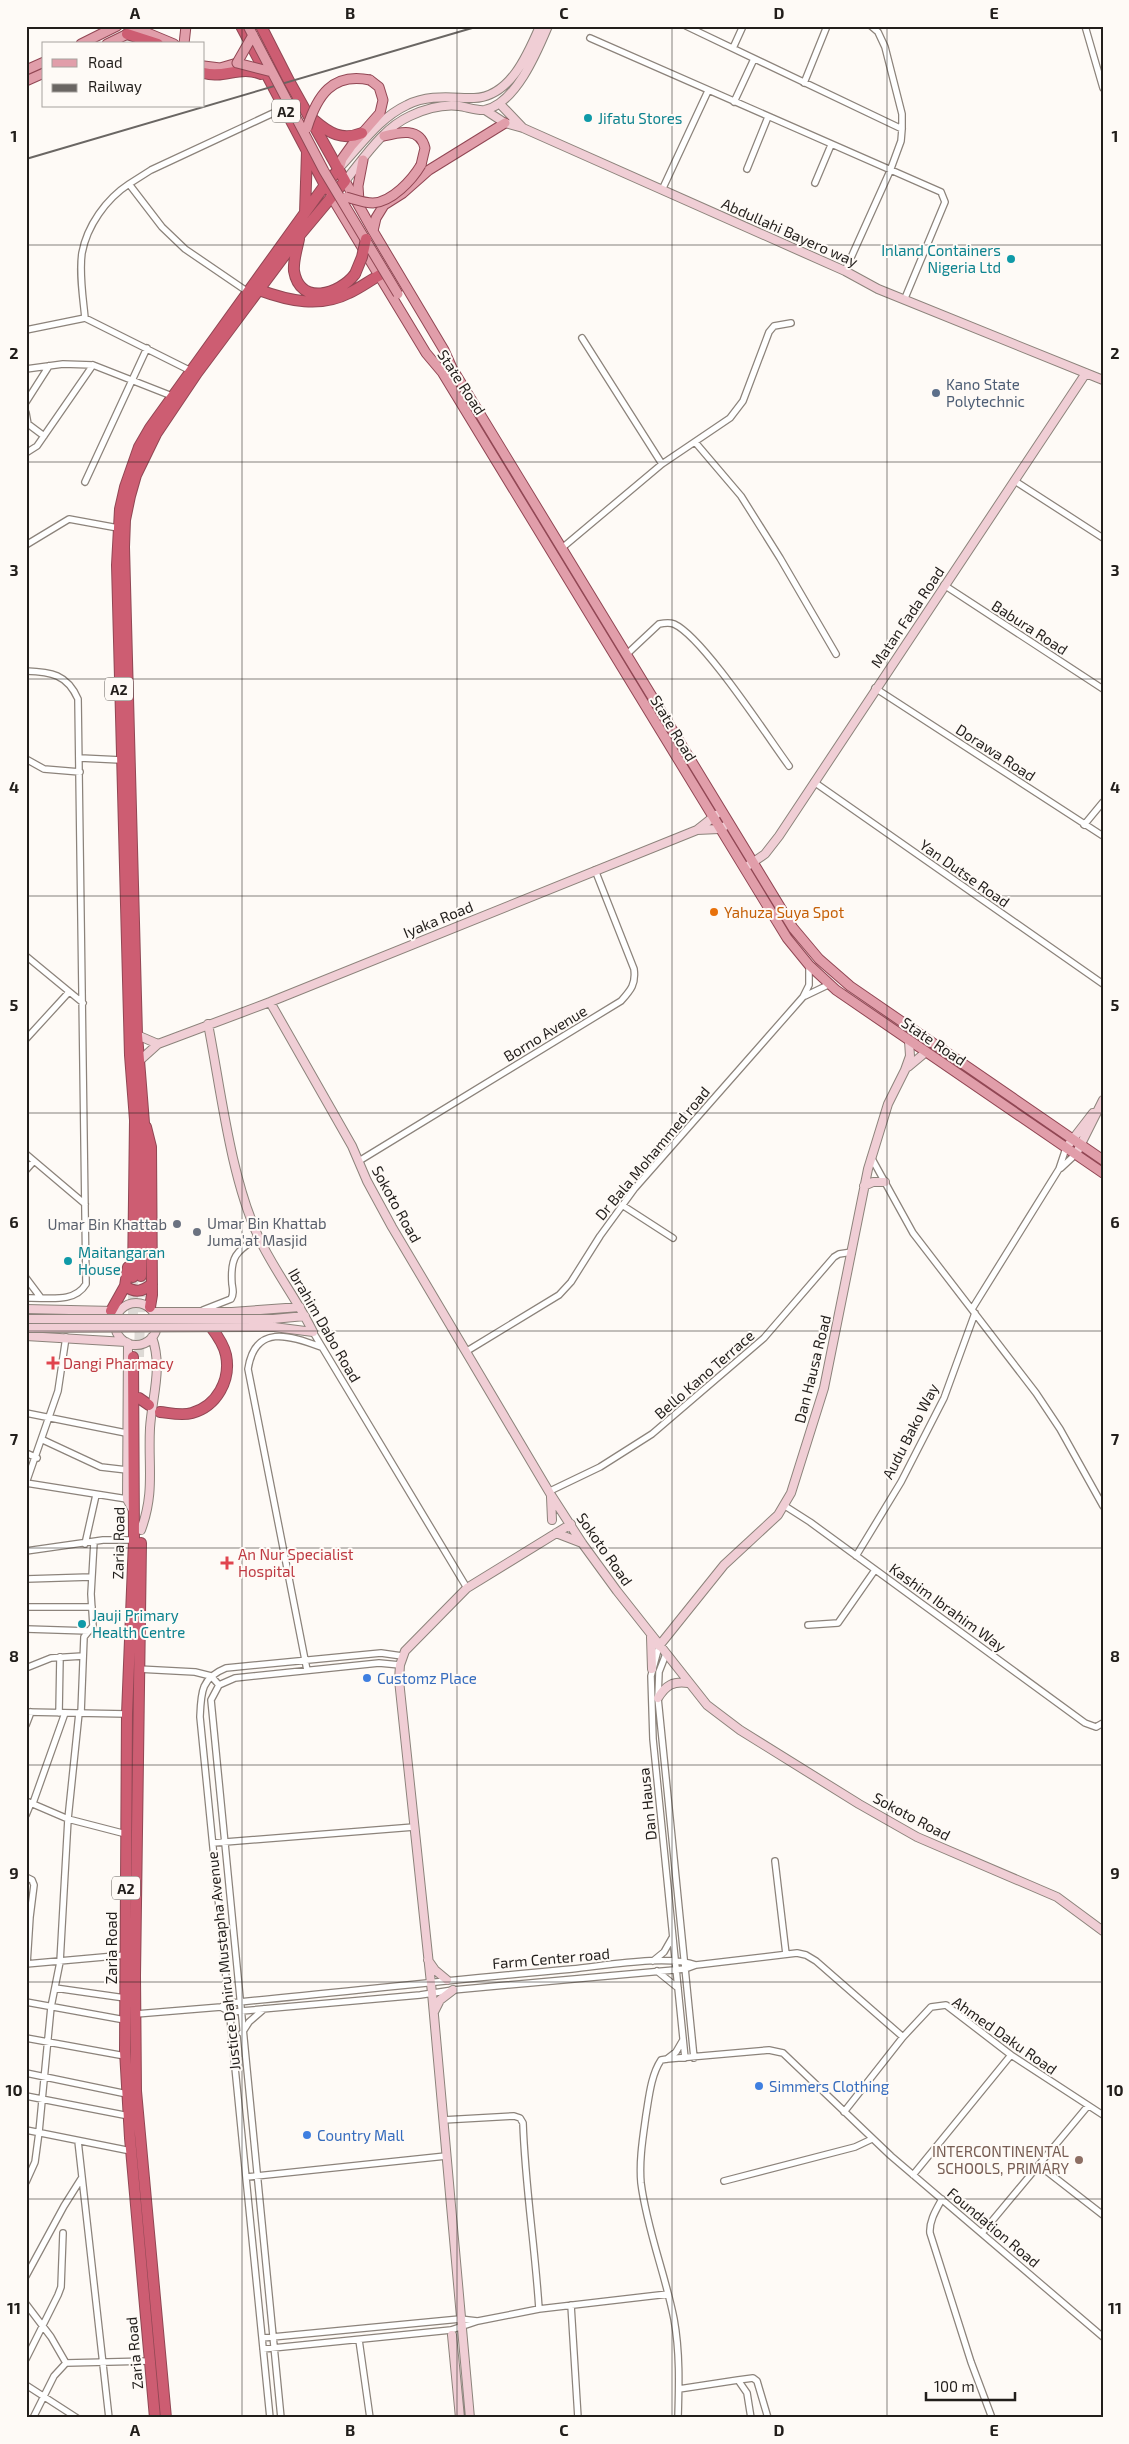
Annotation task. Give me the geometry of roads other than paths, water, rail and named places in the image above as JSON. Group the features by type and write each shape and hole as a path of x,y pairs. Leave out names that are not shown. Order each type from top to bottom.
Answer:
{"highway":[{"name":"A2","path":"240,26 270,75 284,108 331,196"},
{"name":"A2","path":"137,1277 138,1035 124,547 125,520 136,475 156,434 197,373 300,236 345,180 308,115 262,26"},
{"path":"127,34 152,42"},
{"path":"205,73 216,75 246,70 270,75"},
{"path":"308,115 332,135 344,137 362,134"},
{"path":"305,213 307,151"},
{"name":"A2","path":"139,1121 130,1054 116,565 120,509 131,467 150,428 325,185 339,169"},
{"path":"300,236 294,272 304,288 318,294 332,292 345,284 355,274 362,257 366,239"},
{"path":"259,290 297,301 320,302 333,300 350,293 380,275"},
{"path":"139,1121 151,1147 152,1310"},
{"path":"115,1311 125,1286 128,1261 129,1138 139,1121"},
{"path":"125,1286 137,1292 144,1290 152,1284"},
{"path":"160,1412 191,1414 209,1406 223,1388 227,1372 226,1354 211,1327"},
{"name":"Zaria Road","path":"155,2418 131,2151 125,2056 127,1714 134,1540 136,1357 140,1398 141,1530 138,1669 136,2091 166,2418"},
{"path":"140,1398 149,1405"}],"main road":[{"path":"84,42 116,26"},
{"path":"184,42 186,26"},
{"path":"248,26 254,31 442,372"},
{"path":"110,42 141,28 170,42"},
{"path":"254,31 270,75 324,171 400,293 452,368"},
{"path":"237,63 254,31"},
{"path":"26,70 42,63"},
{"path":"205,66 220,68 237,63 270,75"},
{"path":"26,81 42,74"},
{"path":"307,128 313,108 322,93 329,87 346,80 370,80 379,87 383,106 380,113 342,159 339,169"},
{"path":"373,231 376,218 384,205 403,193 429,170 505,123"},
{"path":"346,197 364,202 379,202 404,186 421,165 425,148 417,135 406,131 384,136"},
{"path":"362,211 358,186 363,160"},
{"name":"State Road","path":"345,180 444,350 452,368 793,928 832,972 874,1003 1103,1160"},
{"name":"State Road","path":"331,196 426,353 442,372 787,938 809,965 830,984 909,1041 1103,1173"}],"street":[{"path":"339,169 372,132 406,105 428,98 484,97 502,88 521,64 540,26"},
{"path":"485,110 500,104 520,80 548,26"},
{"path":"686,26 902,129"},
{"path":"733,48 743,26"},
{"path":"804,83 827,26"},
{"path":"845,271 890,171 901,141 902,114 885,47 878,32 871,26"},
{"path":"1085,26 1103,88"},
{"path":"590,38 941,192 944,196 944,202 905,298"},
{"path":"734,102 754,58"},
{"path":"662,190 708,91"},
{"path":"500,104 523,128"},
{"path":"345,180 384,136 408,117 432,108 447,106 485,110 505,123 523,128"},
{"path":"85,318 81,265 86,239 92,225 109,200 151,170 284,108"},
{"path":"747,169 768,117"},
{"name":"Abdullahi Bayero way","path":"523,128 845,271 878,289 905,298 1103,380"},
{"path":"815,183 831,145"},
{"path":"129,184 162,227 185,249 248,292"},
{"path":"26,330 85,318 190,370"},
{"path":"562,548 662,464 730,418 743,401 769,332 774,326 781,323 790,323"},
{"path":"582,338 662,464"},
{"path":"85,482 147,348"},
{"path":"26,453 34,450 93,365"},
{"path":"26,369 49,366 93,365 172,396"},
{"path":"26,402 49,366"},
{"name":"Matan Fada Road","path":"743,868 753,863 771,847 1086,373"},
{"path":"26,413 28,424 44,436"},
{"path":"695,442 741,496 836,654"},
{"path":"1014,481 1103,538"},
{"path":"26,545 69,519 118,528"},
{"name":"Babura Road","path":"944,586 1103,689"},
{"path":"627,654 659,624 673,624 682,629 715,665 789,766"},
{"path":"26,672 47,672 66,680 78,699 86,1204 86,1284 81,1292 68,1298 26,1298"},
{"name":"Dorawa Road","path":"875,688 1103,836"},
{"path":"80,758 121,760"},
{"path":"26,759 44,769 80,772"},
{"name":"Yan Dutse Road","path":"814,782 1103,984"},
{"path":"1084,825 1103,802"},
{"path":"697,830 721,812"},
{"name":"Iyaka Road","path":"158,1044 270,1002 697,830 719,829 729,824"},
{"name":"Borno Avenue","path":"359,1161 621,1001 632,990 636,979 634,969 594,870"},
{"path":"26,956 83,1003"},
{"path":"803,997 809,985 809,965"},
{"path":"803,997 830,984"},
{"path":"26,1039 69,992"},
{"name":"Dr Bala Mohammed road","path":"467,1351 559,1295 571,1282 622,1205 803,997"},
{"name":"Sokoto Road","path":"270,1002 359,1161 367,1181 392,1227 570,1524 650,1635 707,1705 740,1730 859,1804 917,1837 1057,1897 1103,1931"},
{"name":"Ibrahim Dabo Road","path":"208,1024 239,1180 258,1236 306,1316 321,1347 467,1588"},
{"path":"138,1035 158,1044 138,1062"},
{"name":"Dan Hausa Road","path":"659,1646 724,1565 785,1506 792,1493 824,1388 871,1157 888,1104 910,1056 909,1041"},
{"name":"Dan Hausa Road","path":"905,1070 926,1052"},
{"path":"1059,1169 1066,1148 1102,1101"},
{"path":"1059,1169 1076,1154 1102,1101"},
{"path":"26,1154 86,1204"},
{"path":"871,1157 913,1233 974,1311 1050,1414 1103,1506"},
{"path":"26,1170 34,1161"},
{"name":"Audu Bako Way","path":"856,1556 900,1482 944,1398 974,1311 1059,1169"},
{"path":"864,1186 873,1182 885,1182"},
{"path":"622,1205 673,1238"},
{"path":"198,1312 231,1300 233,1295 232,1267 235,1255 258,1236"},
{"name":"Bello Kano Terrace","path":"551,1493 600,1467 652,1434 764,1338 834,1257 839,1254 852,1252"},
{"path":"26,1278 41,1298"},
{"path":"26,1309 115,1311 134,1302 142,1303 152,1310 157,1322 152,1337 157,1356 156,1390 150,1428 150,1499 141,1530"},
{"path":"152,1310 198,1312 300,1307"},
{"path":"115,1311 116,1331 127,1343 127,1499 134,1512"},
{"path":"26,1328 211,1327 273,1323 306,1316"},
{"path":"26,1319 273,1323 313,1332"},
{"path":"26,1336 66,1337 112,1343 139,1344 152,1337"},
{"path":"307,1670 248,1369 253,1351 259,1343 273,1336 299,1339 321,1347"},
{"path":"66,1337 58,1391 37,1458 26,1483 127,1499"},
{"path":"26,1413 126,1433"},
{"path":"43,1440 101,1467 127,1470"},
{"path":"26,1453 37,1458"},
{"path":"551,1493 552,1520"},
{"path":"85,1544 96,1495"},
{"name":"Kashim Ibrahim Way","path":"785,1506 1084,1723 1096,1727 1103,1723"},
{"path":"470,2418 432,1993 399,1680 400,1665 402,1656 467,1588 570,1524"},
{"path":"556,1533 582,1543"},
{"path":"26,1551 94,1542 134,1540"},
{"path":"26,2182 35,2162 51,2006 60,1962 68,1818 80,1713 84,1637 93,1626 91,1577 94,1542"},
{"path":"808,1626 838,1623 875,1570"},
{"path":"26,1579 91,1577"},
{"path":"26,1607 92,1607"},
{"path":"26,1629 89,1631"},
{"path":"666,1654 670,1634"},
{"path":"650,1635 652,1670"},
{"name":"Dan Hausa","path":"659,1646 652,1670 653,1739 685,2058"},
{"path":"270,2418 200,1716 203,1687 211,1676 226,1668 381,1653 402,1656"},
{"name":"Dan Hausa","path":"666,1654 659,1672 658,1698 694,2058"},
{"path":"26,1668 50,1658 84,1656"},
{"path":"26,1815 62,1713 60,1657"},
{"path":"138,1669 180,1670 211,1676 219,1686 235,1678 379,1664 400,1665"},
{"path":"658,1698 667,1686 672,1683 688,1683"},
{"name":"Justice Dahiru Mustapha Avenue","path":"219,1686 211,1700 281,2418"},
{"path":"26,1725 29,1712 127,1714"},
{"path":"30,1802 68,1818 126,1834"},
{"path":"213,1843 414,1827"},
{"path":"775,1861 786,1954"},
{"path":"26,1877 32,1880 34,1885 27,1964 126,1955"},
{"path":"652,1962 664,1952 672,1936"},
{"path":"136,2014 220,2007 230,2012 264,2009 686,1969 696,1965 786,1954 806,1955 816,1962 903,2037"},
{"path":"427,1958 435,1970 447,1980"},
{"name":"Farm Center road","path":"220,2007 229,2003 447,1980 652,1962 685,1961 696,1965"},
{"path":"658,1971 678,1988"},
{"path":"55,1988 125,1998"},
{"path":"433,2016 437,2003 453,1990"},
{"path":"26,2002 125,2020"},
{"name":"Ahmed Daku Road","path":"844,2112 903,2037 931,2007 946,2005 1011,2055 1087,2107 1103,2115"},
{"path":"242,2032 249,2022 264,2009"},
{"path":"26,2038 125,2056"},
{"path":"678,2418 678,2346 668,2294 647,2216 641,2182 640,2157 648,2100 657,2066 661,2060 667,2059 676,2052 683,2040"},
{"name":"Foundation Road","path":"667,2059 769,2050 778,2051 790,2060 912,2175 1103,2337"},
{"path":"912,2175 1011,2055"},
{"path":"26,2073 127,2094"},
{"path":"26,2096 129,2116"},
{"path":"982,2233 1040,2166 1087,2107"},
{"path":"443,2120 514,2116 520,2118 523,2123 524,2172 535,2247 539,2309"},
{"path":"26,2130 131,2151"},
{"path":"724,2181 855,2147 872,2139"},
{"path":"78,2141 109,2418"},
{"path":"247,2177 446,2156"},
{"path":"1040,2166 1103,2215"},
{"path":"26,2276 81,2179"},
{"path":"942,2199 929,2226 930,2233 971,2362 992,2418"},
{"path":"26,2359 61,2286 63,2233"},
{"path":"262,2338 461,2323 539,2309 668,2294"},
{"path":"26,2304 66,2363"},
{"path":"571,2305 578,2418"},
{"path":"264,2349 359,2340 461,2323"},
{"path":"452,2335 460,2418"},
{"path":"359,2340 370,2418"},
{"path":"34,2418 54,2376 66,2363 150,2361"},
{"path":"679,2389 753,2378 757,2381 768,2418"},
{"path":"738,2380 747,2393 752,2418"},
{"path":"26,2386 76,2418"}],"tunnel":[{"path":"139,1357 141,1276"},
{"path":"133,1277 133,1329"}],"railway":[{"path":"205,106 479,26"},
{"path":"26,159 200,108"}],"place":[{"name":"Jifatu Stores","path":"588,118"},
{"name":"Inland Containers Nigeria Ltd","path":"1011,259"},
{"name":"Kano State Polytechnic","path":"936,393"},
{"name":"Yahuza Suya Spot","path":"714,912"},
{"name":"Umar Bin Khattab","path":"177,1224"},
{"name":"Umar Bin Khattab Juma'at Masjid","path":"197,1232"},
{"name":"Maitangaran House","path":"68,1261"},
{"name":"Dangi Pharmacy","path":"53,1363"},
{"name":"An Nur Specialist Hospital","path":"227,1563"},
{"name":"Jauji Primary Health Centre","path":"82,1624"},
{"name":"Customz Place","path":"367,1678"},
{"name":"Simmers Clothing","path":"759,2086"},
{"name":"Country Mall","path":"307,2135"},
{"name":"INTERCONTINENTAL SCHOOLS, PRIMARY","path":"1079,2160"}]}
